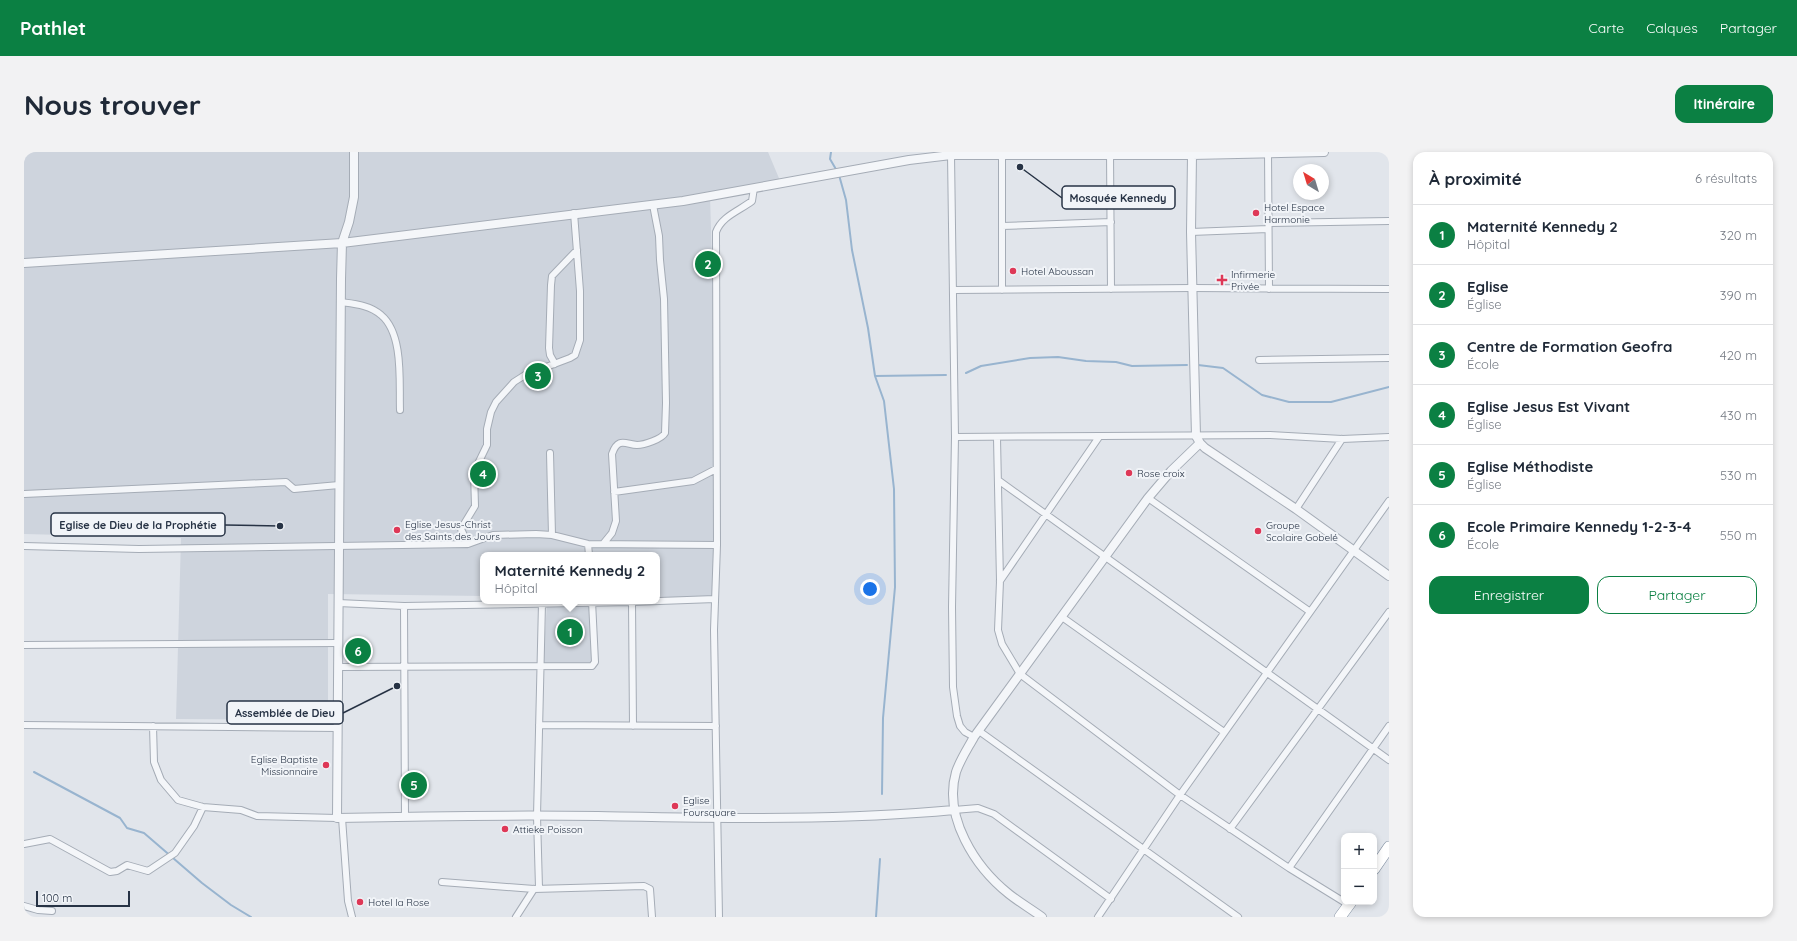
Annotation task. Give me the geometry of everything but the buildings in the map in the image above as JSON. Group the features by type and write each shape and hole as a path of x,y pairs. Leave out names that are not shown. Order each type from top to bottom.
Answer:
{"highway":[{"path":"1377,865 1389,847"},
{"path":"1340,917 1349,905"}],"street":[{"path":"352,917 348,901 340,818 338,728 338,545 340,302 342,243 349,222 354,197 354,152"},
{"path":"24,263 342,243 574,213 654,205 951,154 1192,154 1324,152"},
{"path":"1110,153 1111,289"},
{"path":"1268,153 1269,289"},
{"path":"951,154 956,438 952,607 954,687 957,716 960,726 965,732 977,734 1238,917"},
{"path":"1002,154 1002,290"},
{"path":"1042,917 1009,894 989,875 973,854 962,834 954,810 954,784 956,772 977,734 1020,674 1148,498 1198,439 1192,288 1192,154"},
{"path":"718,917 718,818 714,630 717,545 716,232 724,219 752,201 754,188"},
{"path":"603,544 615,527 613,449 621,442 638,445 657,440 665,433 666,403 664,299 659,236 654,205"},
{"path":"468,544 461,529 475,506 474,472 487,445 487,429 491,412 496,402 509,388 525,375 556,364 575,355 580,340 577,250 574,213"},
{"path":"1191,232 1268,226 1389,221"},
{"path":"1002,226 1111,222"},
{"path":"556,364 550,355 549,348 550,285 555,272 577,250"},
{"path":"954,290 1192,288 1389,289"},
{"path":"340,302 369,308 382,315 388,323 398,348 400,410"},
{"path":"1259,360 1389,358"},
{"path":"956,438 1099,437 1198,439 1292,436 1342,439 1389,437"},
{"path":"1000,581 1099,437"},
{"path":"997,438 1000,581 998,630 1002,644 1020,674 1180,794 1230,829 1289,868 1341,899"},
{"path":"1198,439 1389,576"},
{"path":"1296,509 1342,439"},
{"path":"550,453 552,535"},
{"path":"614,492 693,481 716,469"},
{"path":"998,480 1389,760"},
{"path":"24,494 286,482 294,489 339,485"},
{"path":"1148,498 1309,611"},
{"path":"1098,917 1180,794 1309,611 1389,501"},
{"path":"24,546 139,549 468,544 493,535 552,535 588,544 717,545"},
{"path":"588,544 589,552"},
{"path":"660,601 715,599"},
{"path":"338,603 404,606 496,604"},
{"path":"516,917 536,889 542,604"},
{"path":"338,667 592,666 594,665 592,604"},
{"path":"632,604 633,726"},
{"path":"404,606 405,817"},
{"path":"1230,829 1319,710 1389,612"},
{"path":"1062,617 1224,732"},
{"path":"24,645 338,643"},
{"path":"24,725 338,728"},
{"path":"539,725 716,726"},
{"path":"153,726 154,762 161,780 178,800 203,807 241,810 263,816 340,818 537,816 718,818 916,814 978,808 994,814 1111,899"},
{"path":"1289,868 1389,726"},
{"path":"24,844 50,839 110,872 117,871 127,865 148,871 175,853 197,820 203,807"},
{"path":"442,882 536,889 644,886 650,889 652,917"},
{"path":"24,906 52,912"}],"shaded area":[{"path":"24,152 768,152 781,183 710,196 716,391 715,599 660,598 660,552 480,552 480,596 328,594 328,720 176,719 181,538 24,534"},
{"path":"547,604 592,604 594,665 543,663"}],"waterway":[{"path":"831,152 830,159 837,171"},
{"path":"839,175 846,200 852,250 868,328 875,376 884,401 894,489 895,587 883,718 882,794"},
{"path":"966,373 981,366 1030,358 1058,357 1086,361 1116,362 1132,366 1187,365"},
{"path":"1198,365 1223,368 1262,395 1289,402 1331,402 1389,387"},
{"path":"875,376 946,375"},
{"path":"34,772 120,818 127,828 144,833 202,883 231,905 251,917"},
{"path":"876,917 880,859"}],"place":[{"name":"Mosquée Kennedy","path":"1020,167"},
{"name":"Hotel Espace Harmonie","path":"1256,213"},
{"name":"Eglise","path":"708,264"},
{"name":"Hotel Aboussan","path":"1013,271"},
{"name":"Infirmerie Privée","path":"1222,280"},
{"name":"Centre de Formation Geofra","path":"538,376"},
{"name":"Rose croix","path":"1129,473"},
{"name":"Eglise Jesus Est Vivant","path":"483,474"},
{"name":"Eglise de Dieu de la Prophétie","path":"280,526"},
{"name":"Eglise Jesus-Christ des Saints des Jours","path":"397,530"},
{"name":"Groupe Scolaire Gobelé","path":"1258,531"},
{"name":"Maternité Kennedy 2","path":"570,632"},
{"name":"Ecole Primaire Kennedy 1-2-3-4","path":"358,651"},
{"name":"Assemblée de Dieu","path":"397,686"},
{"name":"Eglise Baptiste Missionnaire","path":"326,765"},
{"name":"Eglise Méthodiste","path":"414,785"},
{"name":"Eglise Foursquare","path":"675,806"},
{"name":"Attieke Poisson","path":"505,829"},
{"name":"Hotel la Rose","path":"360,902"}]}
